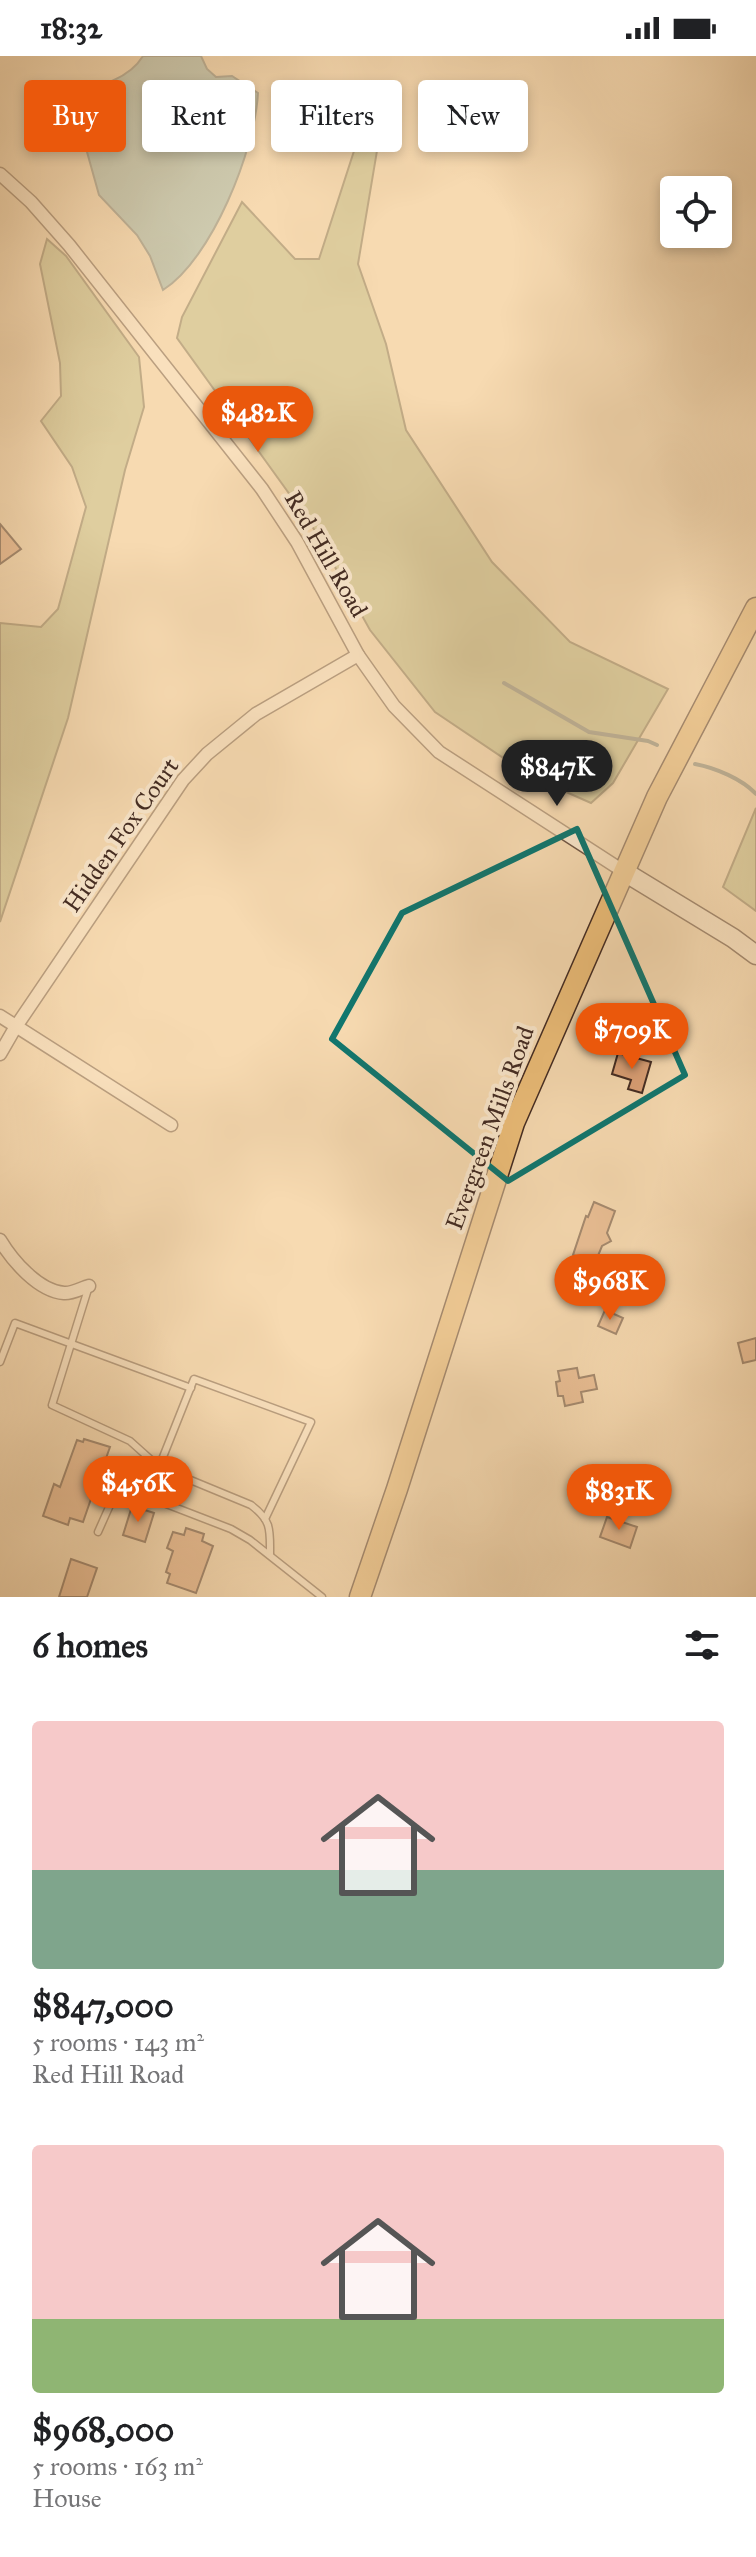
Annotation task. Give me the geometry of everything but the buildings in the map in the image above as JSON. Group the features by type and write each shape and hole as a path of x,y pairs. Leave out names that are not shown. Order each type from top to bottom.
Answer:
{"main road":[{"name":"Evergreen Mills Road","path":"360,1597 514,1123 657,797 756,608"},
{"path":"623,871 756,955"}],"street":[{"name":"Red Hill Road","path":"0,174 31,202 69,245 262,489 297,542 358,655 394,706 439,752 623,871"},
{"name":"Hidden Fox Court","path":"0,1054 183,780 207,754 256,714 358,655"},
{"path":"0,1016 171,1125"},
{"path":"0,1240 27,1272 46,1286 65,1293 89,1286"}],"lane":[{"path":"89,1286 52,1405 130,1441 159,1467 251,1505 269,1526 270,1555"},
{"path":"0,1362 15,1323 191,1388"},
{"path":"143,1495 159,1467 194,1379 311,1422 265,1519"},
{"path":"98,1532 110,1505 120,1497 143,1495 231,1529 270,1555 322,1597"}],"highlighted area":[{"path":"577,829 685,1075 508,1181 332,1039 402,913"}],"shaded area":[{"path":"354,152 377,152 358,264 386,344 406,430 492,562 570,642 668,689 613,783 591,803 530,776 435,712 370,630 311,524 177,338 182,317 242,202 295,259 319,259"},
{"path":"47,239 66,256 139,357 144,407 125,470 68,718 0,922 0,623 41,627 58,609 86,507 72,467 41,421 61,396 60,363 40,264"},
{"path":"756,808 756,911 723,887"}],"water":[{"path":"143,56 201,56 207,69 216,77 232,76 238,80 142,80 142,152 246,152 214,229 181,275 163,290 150,256 137,235 99,195 87,152 126,152 126,80 114,80 135,66"}],"waterway":[{"path":"504,683 589,732 657,745"},
{"path":"695,764 728,775 756,794"}]}
